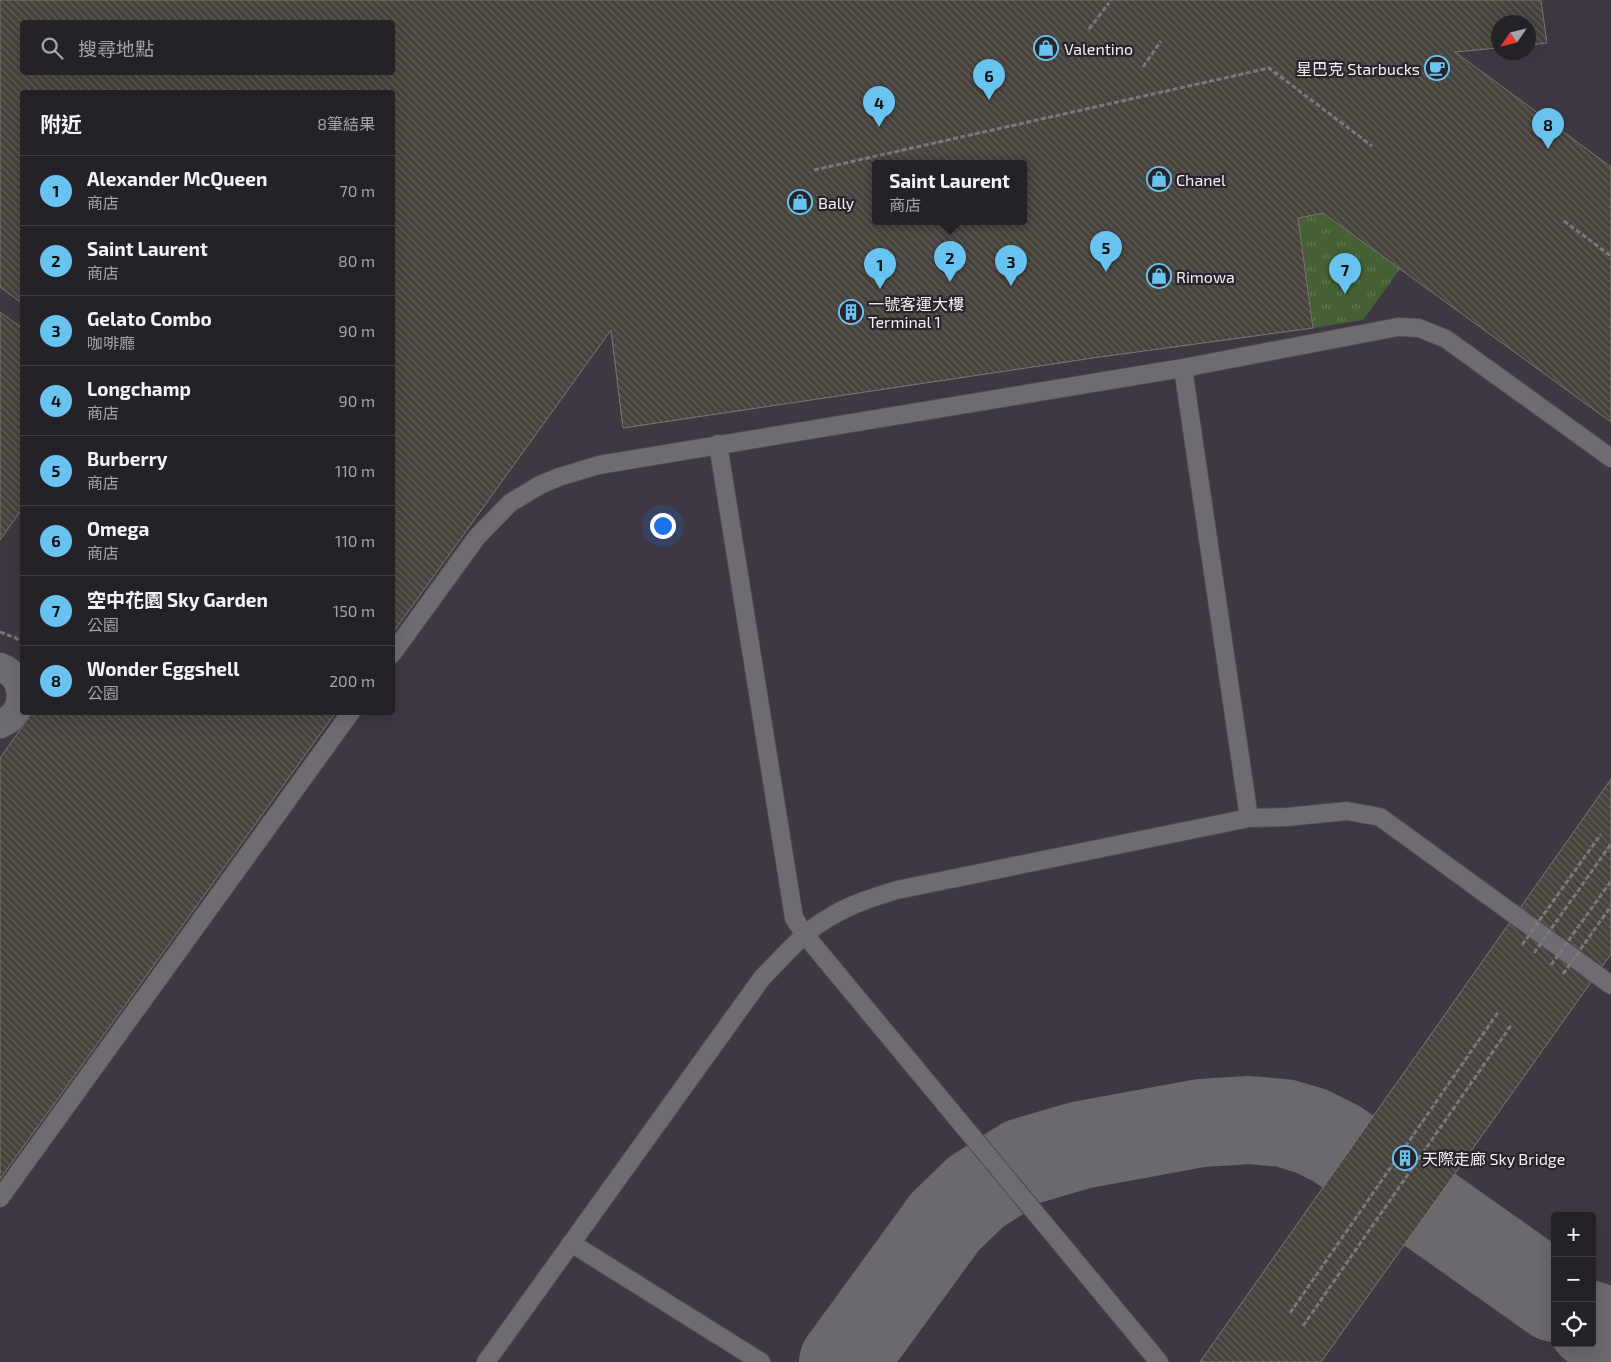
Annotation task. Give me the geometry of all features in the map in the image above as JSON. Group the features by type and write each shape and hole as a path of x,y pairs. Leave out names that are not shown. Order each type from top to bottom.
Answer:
{"street":[{"path":"0,667 17,680 20,688"},
{"path":"0,724 11,718 18,710 20,703"}],"lane":[{"path":"395,650 476,537 510,503 559,477 599,465 718,444 1183,368 1351,331 1398,327 1419,328 1446,339 1611,458"},
{"path":"1183,368 1248,818"},
{"path":"718,444 794,918 805,935 1159,1362"},
{"path":"0,1198 348,715"},
{"path":"486,1362 762,978 805,935 830,917 861,902 898,890 1248,818 1286,817 1346,811 1380,817 1611,985"},
{"path":"571,1243 762,1362"}],"path":[{"path":"1089,29 1109,3"},
{"path":"1143,67 1161,41"},
{"path":"814,170 1269,68 1372,146"},
{"path":"1564,222 1611,256"},
{"path":"1522,945 1601,834"},
{"path":"1534,953 1611,844"},
{"path":"1551,965 1611,881"},
{"path":"1563,974 1611,906"},
{"path":"1290,1313 1499,1011"},
{"path":"1303,1326 1512,1024"}],"shaded area":[{"path":"0,0 1611,0 1611,1362 0,1362"}],"green space":[{"path":"1323,213 1400,269 1363,320 1313,328 1298,218"}],"building":[{"name":"一號客運大樓 Terminal 1","path":"0,0 1541,0 1547,43 1536,44 1536,15 1491,15 1491,49 1455,52 1611,167 1611,422 1323,213 1298,218 1313,328 1100,357 623,428 611,330 395,630 395,90 20,90 20,302 0,287"},
{"path":"0,312 20,327 20,512 0,540"},
{"path":"31,715 334,715 0,1179 0,758"},
{"name":"天際走廊 Sky Bridge","path":"1611,779 1611,954 1321,1362 1200,1362"}],"taxiway":[{"path":"843,1362 945,1222 976,1192 1023,1162 1081,1145 1201,1123 1249,1120 1284,1123 1311,1131 1337,1144 1551,1295"},
{"path":"1596,1328 1611,1338"}],"place":[{"name":"Valentino","path":"1046,48"},
{"name":"星巴克 Starbucks","path":"1437,68"},
{"name":"Omega","path":"989,100"},
{"name":"Longchamp","path":"879,127"},
{"name":"Wonder Eggshell","path":"1548,149"},
{"name":"Chanel","path":"1159,179"},
{"name":"Bally","path":"800,202"},
{"name":"Burberry","path":"1106,272"},
{"name":"Rimowa","path":"1159,276"},
{"name":"Saint Laurent","path":"950,282"},
{"name":"Gelato Combo","path":"1011,286"},
{"name":"Alexander McQueen","path":"880,289"},
{"name":"空中花園 Sky Garden","path":"1345,294"},
{"name":"一號客運大樓 Terminal 1","path":"851,312"},
{"name":"天際走廊 Sky Bridge","path":"1405,1158"}]}
